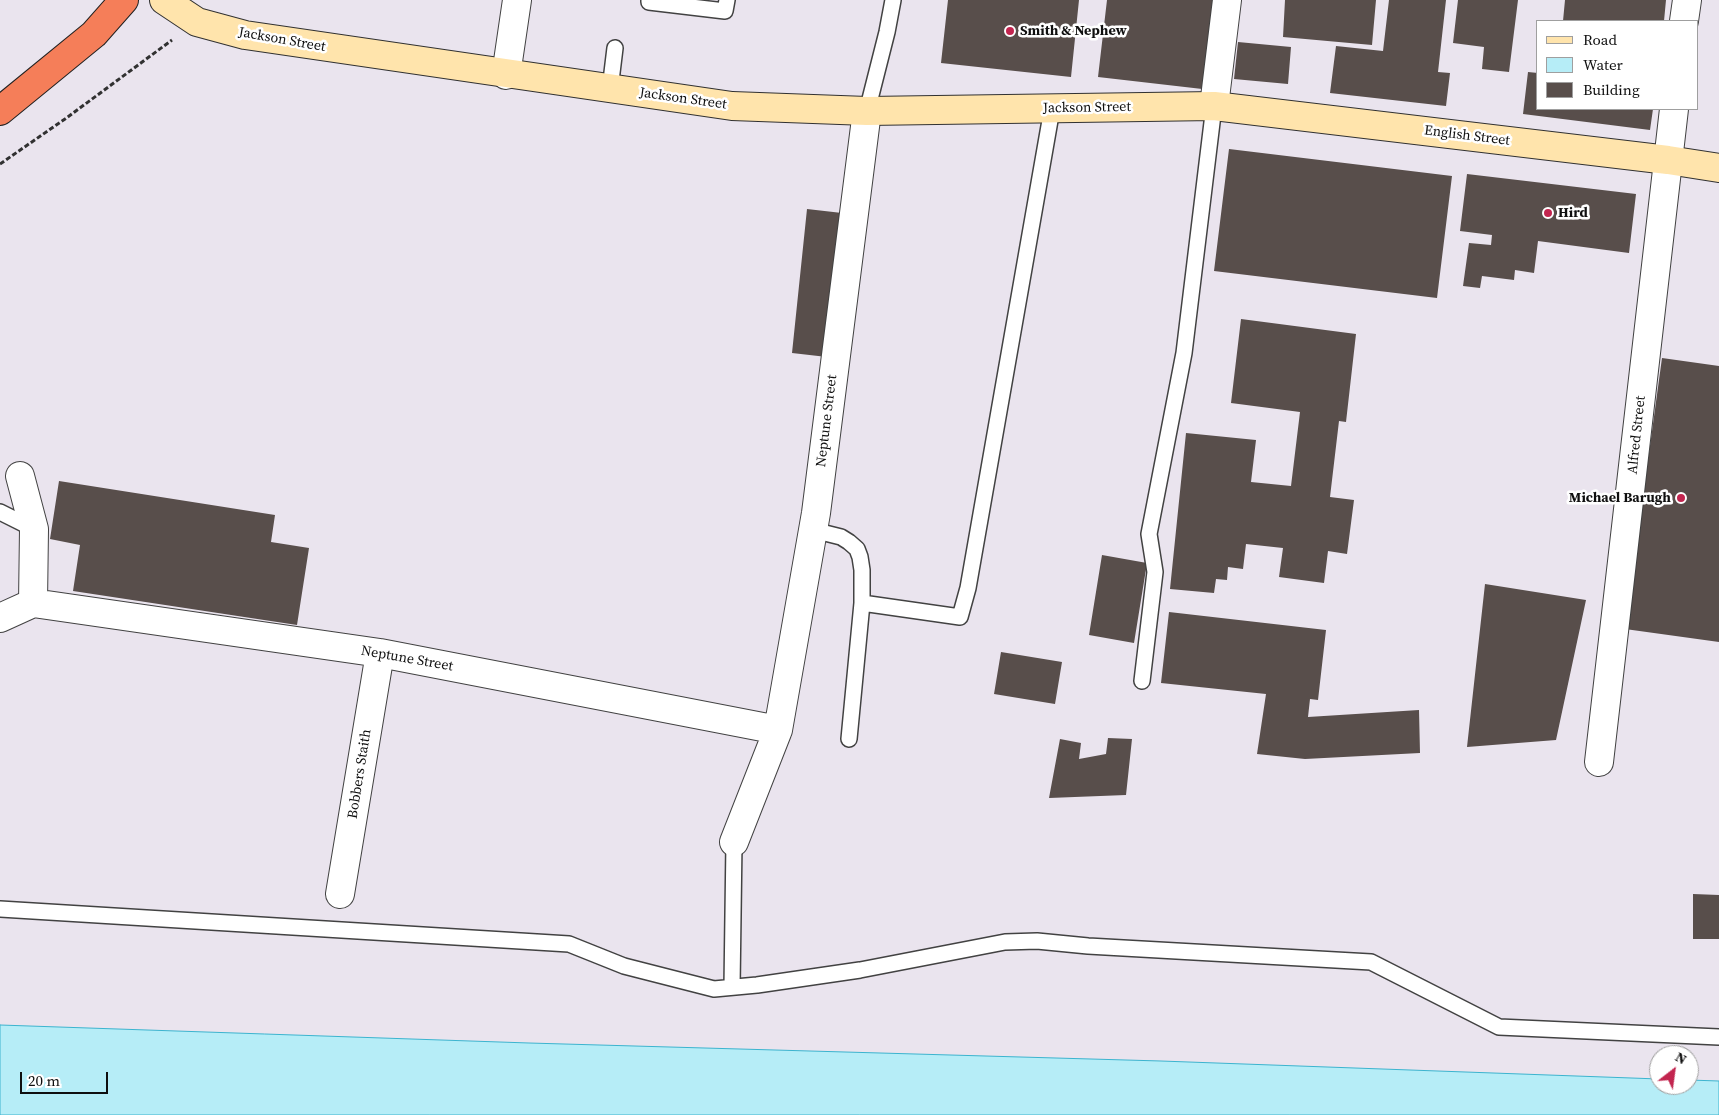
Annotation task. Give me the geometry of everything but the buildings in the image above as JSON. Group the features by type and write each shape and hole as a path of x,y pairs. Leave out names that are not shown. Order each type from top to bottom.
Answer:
{"highway":[{"path":"0,111 94,34 124,0"}],"street":[{"name":"Jackson Street","path":"164,0 197,22 245,35 506,75 732,106 867,111 1214,106"},
{"path":"506,75 517,0"},
{"path":"1214,106 1228,0"},
{"path":"1684,20 1687,0"},
{"name":"English Street","path":"1214,106 1668,160 1719,168"},
{"name":"Alfred Street","path":"1600,762 1674,110"},
{"name":"Neptune Street","path":"734,842 778,730 813,530 867,111"},
{"path":"0,618 33,603 34,529 20,476"},
{"name":"Neptune Street","path":"33,603 380,653 778,730"},
{"name":"Bobbers Staith","path":"340,894 380,653"}],"lane":[{"path":"649,0 649,2 725,11 726,0"},
{"path":"867,111 887,32 892,0"},
{"path":"610,89 615,48"},
{"path":"1142,681 1155,572 1149,534 1184,353 1214,106"},
{"path":"862,603 960,616 968,588 1052,109"},
{"path":"0,512 34,529"},
{"path":"813,530 841,537 857,549 862,570 862,603 849,739"},
{"path":"732,987 734,842"},
{"path":"0,909 569,944 624,966 714,989 860,970 1005,942 1037,941 1371,962 1499,1027 1719,1037"}],"path":[{"path":"0,164 65,119 197,22"}],"shaded area":[{"path":"0,0 1719,0 1719,1115 0,1115"}],"water":[{"path":"0,1025 529,1043 1161,1061 1649,1079 1649,1095 1699,1095 1699,1080 1719,1081 1719,1115 0,1115"}],"place":[{"name":"Smith & Nephew","path":"1010,31"},
{"name":"Hird","path":"1548,213"},
{"name":"Michael Barugh","path":"1681,498"}]}
